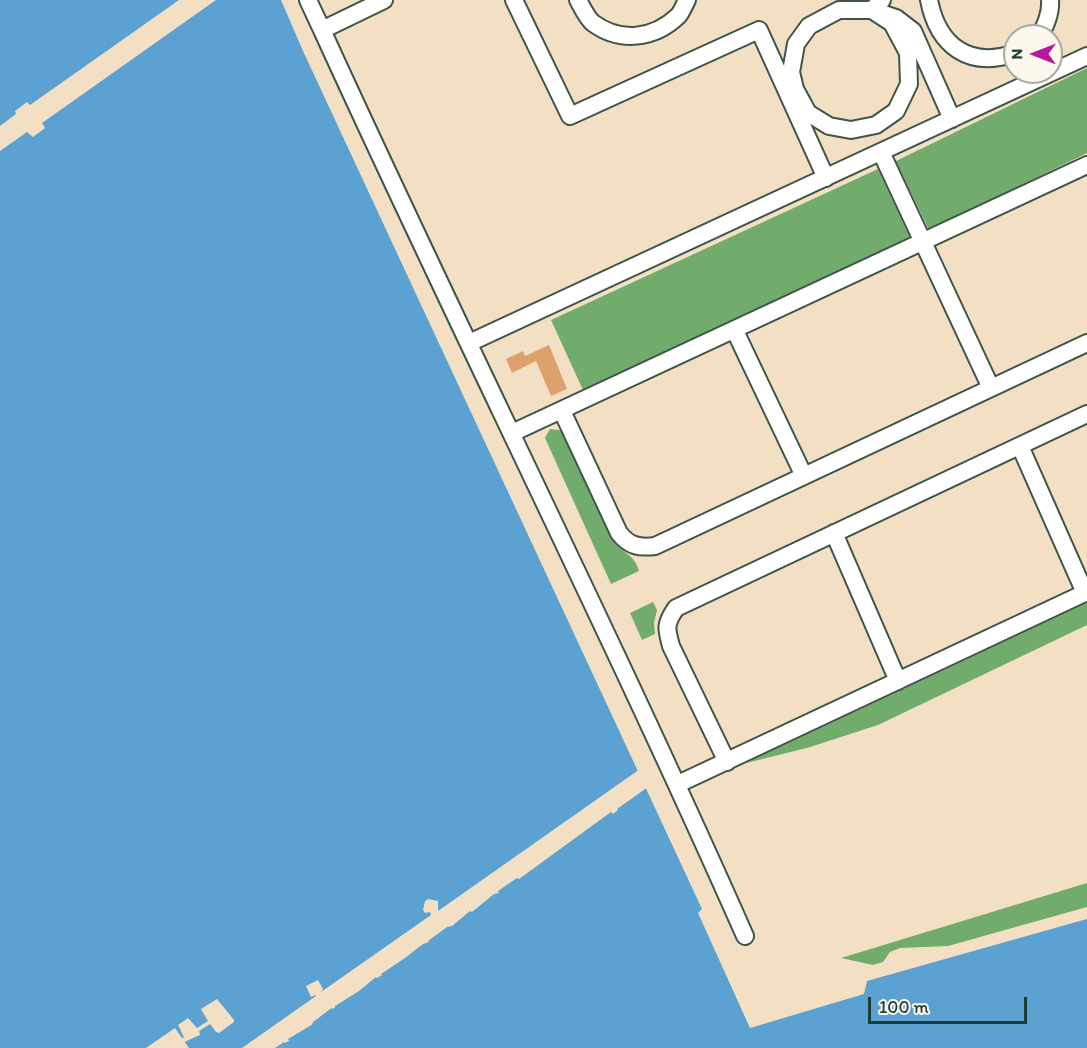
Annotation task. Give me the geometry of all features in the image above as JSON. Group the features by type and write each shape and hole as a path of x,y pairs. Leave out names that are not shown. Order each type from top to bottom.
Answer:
{"lane":[{"path":"308,0 393,187 678,784 745,936"},
{"path":"322,30 384,0"},
{"path":"514,0 570,116 759,30 826,178"},
{"path":"578,0 591,22 613,35 634,37 659,30 680,15 687,0"},
{"path":"929,0 940,34 957,50 977,58 1003,57"},
{"path":"1045,24 1051,6 1050,0"},
{"path":"877,5 892,23 908,53 909,84 896,111 876,125 851,130 829,126 808,112 795,89 791,72 796,44 809,26 839,10 877,5 913,31 952,119"},
{"path":"468,343 1087,56"},
{"path":"881,152 991,388"},
{"path":"512,433 1087,165"},
{"path":"735,331 804,476"},
{"path":"562,411 619,533 626,542 633,546 655,546 1087,343"},
{"path":"727,762 671,646 667,621 676,608 1087,414"},
{"path":"678,784 1086,593 1020,446"},
{"path":"834,533 898,681"}],"green space":[{"path":"1087,68 1087,153 929,230 896,161 1054,84 1063,84 1063,80"},
{"path":"878,169 910,238 583,390 551,320"},
{"path":"550,429 559,430 567,436 614,540 631,557 639,571 611,584 545,438"},
{"path":"653,602 657,610 654,623 655,634 642,640 630,613"},
{"path":"1087,603 1087,625 878,725 807,748 746,763"},
{"path":"1087,883 1087,907 948,946 900,948 890,952 883,962 873,965 841,958"}],"water":[{"path":"0,0 281,0 702,909 698,913 750,1028 864,994 867,981 1087,919 1087,1048 189,1048 175,1028 146,1048 0,1048"}],"pier":[{"path":"179,0 216,0 42,123 45,128 33,137 27,132 0,151 0,126 16,114 15,111 27,102 30,105"},
{"path":"640,769 648,787 613,814 611,812 519,879 517,878 498,891 499,893 494,894 472,912 470,911 452,926 447,927 335,1008 330,1009 313,1024 288,1039 289,1041 275,1048 242,1048 316,996 311,997 306,986 318,980 323,989 321,992 431,915 430,912 425,913 423,910 425,901 428,899 438,901 438,911"},
{"path":"217,999 234,1022 219,1033 210,1024 199,1031 200,1035 182,1043 180,1040 184,1037 178,1025 188,1018 197,1028 208,1021 201,1009"}],"building":[{"path":"549,345 567,389 551,396 536,361 512,373 506,359 523,351 525,356"}]}
